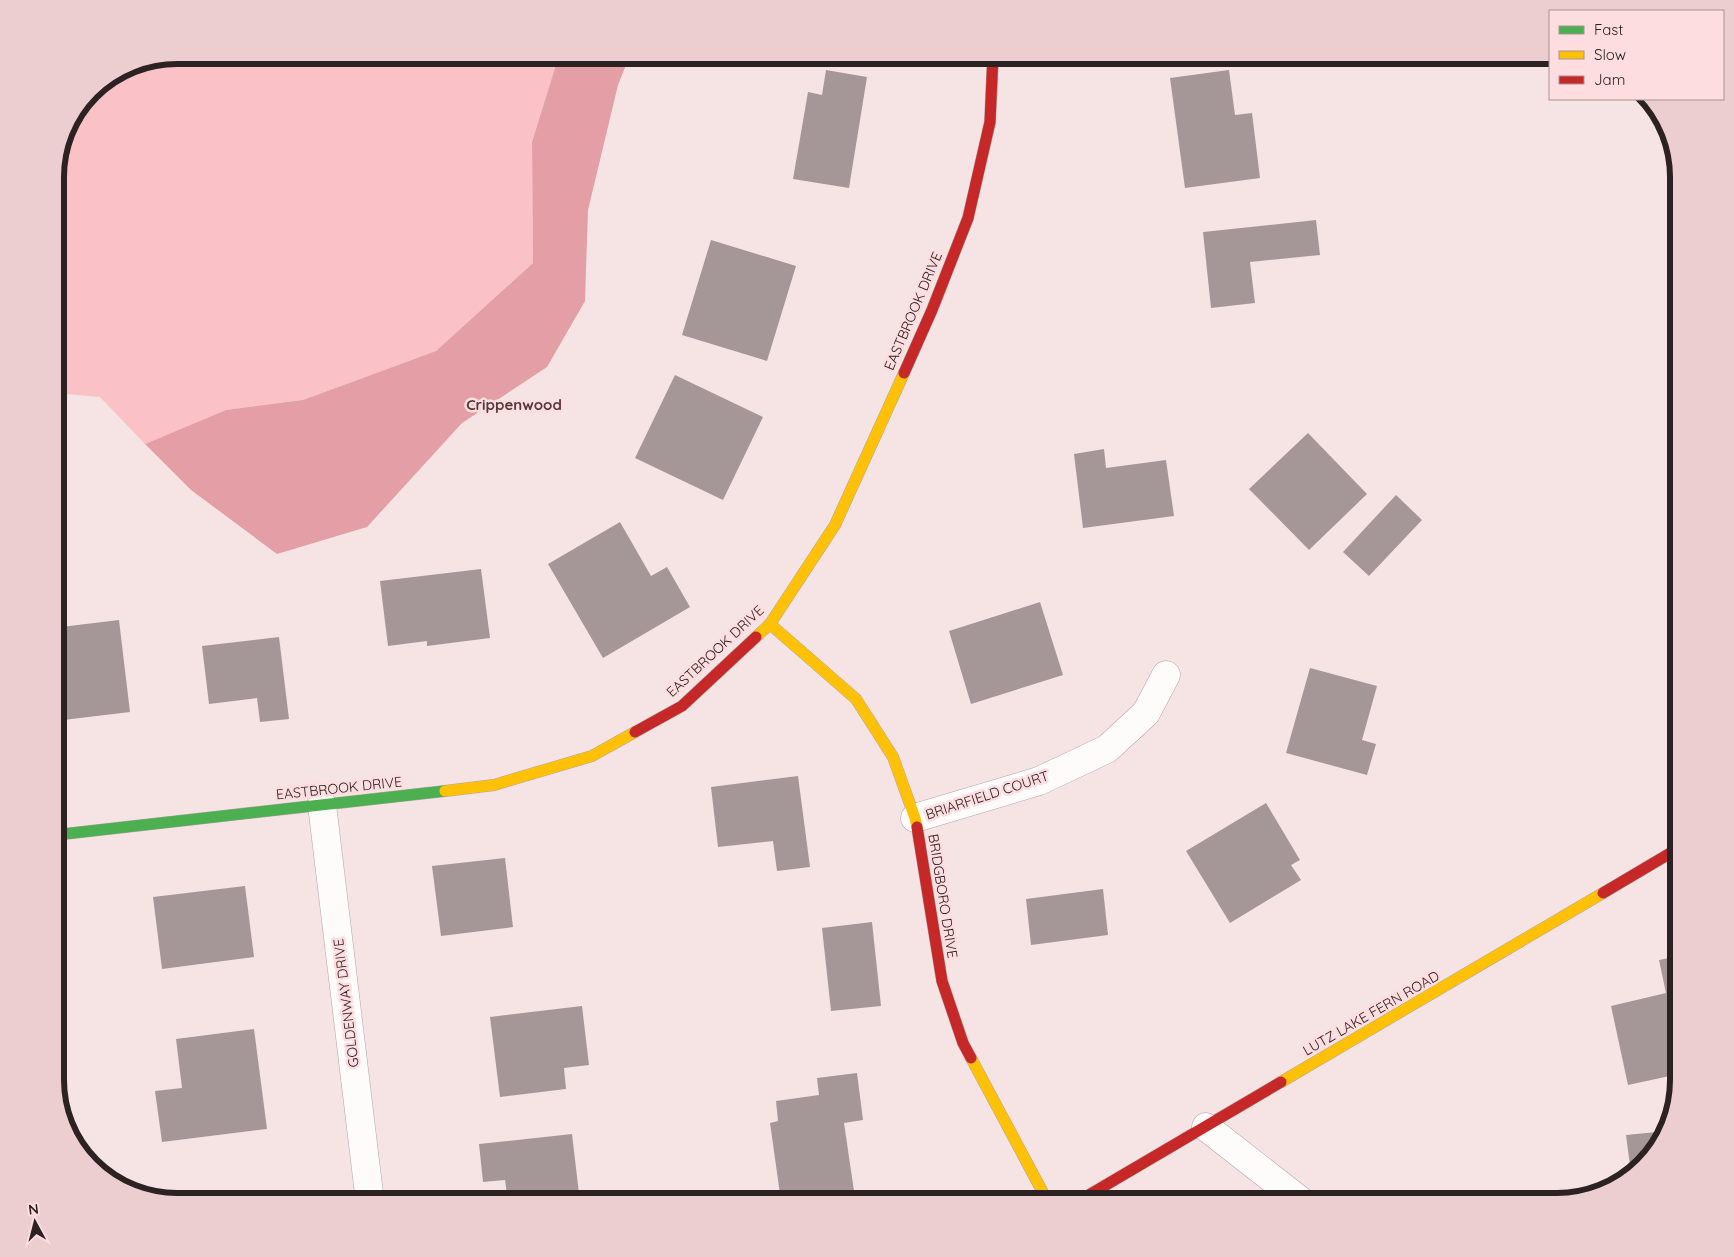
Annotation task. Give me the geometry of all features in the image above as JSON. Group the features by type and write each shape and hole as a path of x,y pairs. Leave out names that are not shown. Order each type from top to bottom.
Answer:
{"street":[{"name":"EASTBROOK DRIVE","path":"64,834 494,785 592,756 682,706 770,624 835,525 935,302 968,218 990,122 992,64"},
{"name":"BRIDGBORO DRIVE","path":"770,624 856,699 892,757 915,818 942,981 962,1043 1043,1193"},
{"name":"BRIARFIELD COURT","path":"915,818 1039,780 1107,749 1146,713 1166,675"},
{"name":"GOLDENWAY DRIVE","path":"322,805 369,1193"},
{"name":"LUTZ LAKE FERN ROAD","path":"1092,1193 1670,853"},
{"path":"1206,1127 1290,1193"}],"shaded area":[{"path":"169,64 556,64 532,142 533,263 436,351 303,400 226,410 145,444 100,397 64,394 64,169 68,147 75,127 87,108 108,87 133,72"},
{"path":"556,64 626,64 618,85 588,210 585,301 547,367 462,423 367,527 277,554 191,490 145,444 226,410 303,400 436,351 533,263 532,142"}],"building":[{"path":"826,70 867,77 849,188 793,179 808,92 822,95"},
{"path":"1229,70 1235,115 1252,113 1260,178 1185,188 1170,78"},
{"path":"1316,220 1320,255 1250,262 1255,303 1211,308 1203,232"},
{"path":"711,240 796,266 767,361 682,335"},
{"path":"675,375 763,417 723,500 635,458"},
{"path":"1308,433 1367,494 1309,550 1249,489"},
{"path":"1104,449 1106,468 1166,460 1174,516 1083,528 1074,454"},
{"path":"1396,495 1422,520 1369,576 1343,552"},
{"path":"620,522 651,576 667,567 690,607 603,658 548,564"},
{"path":"481,569 490,638 427,646 427,641 388,646 380,581"},
{"path":"1040,602 1063,675 971,704 949,631"},
{"path":"119,620 130,712 64,720 64,627"},
{"path":"279,637 289,719 260,722 257,698 209,704 202,646"},
{"path":"1310,668 1377,686 1362,740 1376,744 1367,775 1286,753"},
{"path":"798,776 810,867 777,871 773,841 718,847 711,787"},
{"path":"1266,803 1300,860 1291,865 1301,880 1230,923 1186,851"},
{"path":"505,858 513,927 441,936 432,866"},
{"path":"245,886 254,957 162,969 153,897"},
{"path":"1103,889 1108,935 1031,945 1026,899"},
{"path":"872,922 881,1006 831,1011 822,928"},
{"path":"1670,958 1670,1076 1628,1085 1611,1006 1666,993 1659,960"},
{"path":"582,1006 589,1065 564,1068 566,1089 500,1097 490,1017"},
{"path":"254,1029 267,1129 162,1142 155,1091 182,1088 176,1039"},
{"path":"857,1073 863,1120 844,1123 854,1191 839,1193 780,1193 770,1123 778,1121 776,1101 819,1095 817,1078"},
{"path":"1658,1132 1647,1149 1630,1166 1626,1135"},
{"path":"572,1134 579,1193 507,1193 505,1180 483,1182 479,1144"}],"traffic: fast":[{"path":"64,834 445,791"}],"traffic: slow":[{"path":"756,637 770,624 835,525 904,373"},
{"path":"770,624 856,699 893,757 917,827"},
{"path":"445,791 494,785 592,756 635,732"},
{"path":"1281,1082 1603,893"},
{"path":"971,1058 1043,1193"}],"traffic: jam":[{"path":"904,373 932,310 968,218 990,122 993,64"},
{"path":"635,732 682,706 756,637"},
{"path":"917,827 942,981 963,1043 971,1058"},
{"path":"1603,893 1670,853"},
{"path":"1092,1193 1281,1082"}],"district":[{"name":"Crippenwood","path":"514,404"}]}
